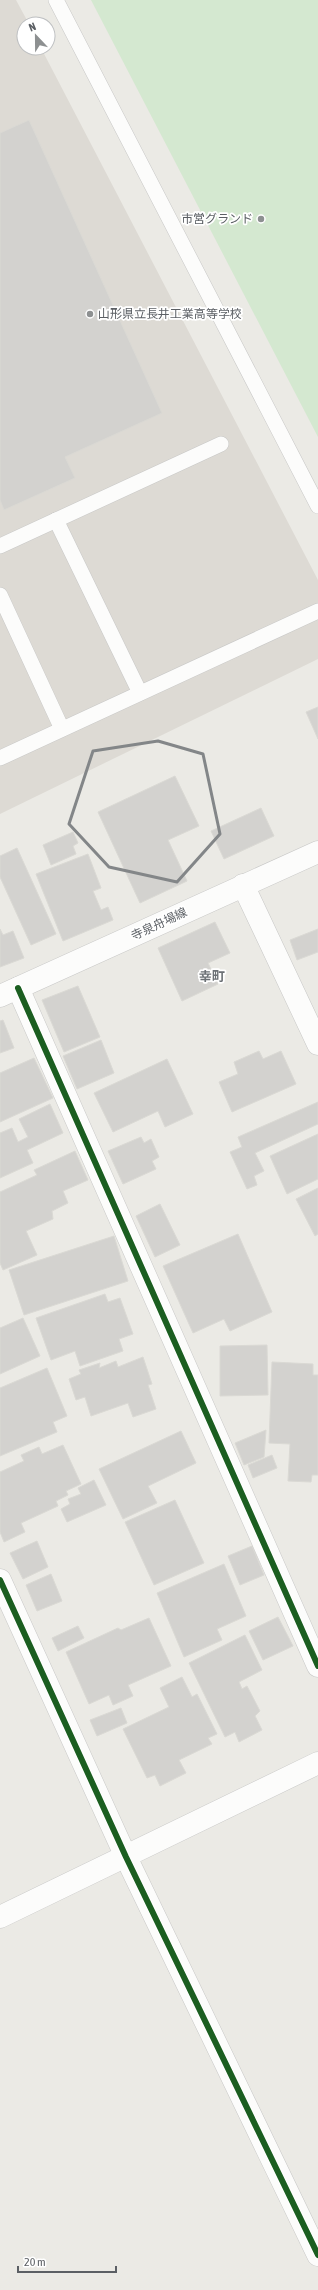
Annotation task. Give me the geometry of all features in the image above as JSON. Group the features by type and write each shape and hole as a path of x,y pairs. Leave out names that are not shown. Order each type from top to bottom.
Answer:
{"street":[{"name":"寺泉舟場線","path":"9,992 318,852"},
{"path":"244,885 318,1044"},
{"path":"9,992 318,1666"},
{"path":"3,1594 126,1857 318,2255"},
{"path":"0,1917 318,1763"}],"lane":[{"path":"56,0 318,506"},
{"path":"0,546 221,444"},
{"path":"56,520 140,693"},
{"path":"0,595 62,729"},
{"path":"0,758 318,611"}],"highlighted area":[{"path":"158,741 203,754 220,834 177,882 109,867 69,824 93,751"}],"shaded area":[{"name":"山形県立長井工業高等学校","path":"0,0 16,0 25,16 16,16 16,56 45,56 318,580 318,659 0,814"}],"green space":[{"name":"市営グランド","path":"91,0 318,0 318,437"}],"building":[{"path":"29,120 162,413 65,457 75,478 4,510 0,500 0,133"},
{"path":"318,707 318,739 306,712"},
{"path":"175,776 199,826 168,840 187,881 140,903 98,812"},
{"path":"261,808 274,836 224,859 211,831"},
{"path":"73,832 78,843 73,846 76,854 51,865 43,845"},
{"path":"17,848 56,934 31,945 0,877 0,856"},
{"path":"88,854 101,888 93,891 101,910 108,907 113,920 63,941 36,874"},
{"path":"215,922 230,953 208,963 218,984 182,1001 158,948"},
{"path":"0,929 3,935 13,931 24,958 0,967"},
{"path":"318,929 318,952 297,960 290,940"},
{"path":"78,986 100,1037 64,1052 42,1000"},
{"path":"3,1020 14,1048 0,1053 0,1021"},
{"path":"101,1040 114,1073 77,1089 63,1056"},
{"path":"259,1051 263,1059 281,1051 296,1084 232,1112 219,1082 238,1074 234,1062"},
{"path":"34,1058 53,1098 0,1122 0,1073"},
{"path":"167,1059 193,1114 165,1127 158,1111 113,1132 94,1093"},
{"path":"318,1102 318,1124 255,1153 264,1171 254,1176 257,1185 247,1189 230,1152 242,1147 238,1137"},
{"path":"50,1104 63,1133 27,1150 33,1163 0,1178 0,1133 12,1128 18,1142 28,1137 19,1119"},
{"path":"318,1134 318,1179 287,1194 270,1156"},
{"path":"141,1137 144,1143 151,1139 159,1157 152,1161 156,1169 123,1184 108,1151"},
{"path":"75,1151 88,1180 63,1191 68,1203 52,1211 53,1219 26,1231 37,1255 3,1270 0,1263 0,1192 37,1175 34,1170"},
{"path":"318,1188 318,1234 315,1236 296,1199"},
{"path":"160,1204 180,1245 155,1257 136,1216"},
{"path":"238,1234 272,1312 230,1331 224,1319 193,1333 163,1266"},
{"path":"114,1236 128,1281 24,1315 9,1270"},
{"path":"105,1294 108,1302 120,1298 133,1334 119,1339 123,1351 80,1366 75,1351 51,1360 36,1318"},
{"path":"23,1318 40,1356 0,1374 0,1328"},
{"path":"267,1345 268,1395 220,1396 220,1346"},
{"path":"143,1357 152,1384 148,1385 156,1409 133,1417 128,1403 91,1416 85,1397 76,1400 69,1379 81,1374 79,1370 100,1363 99,1368 116,1361 118,1367"},
{"path":"272,1362 313,1364 313,1375 318,1375 318,1475 312,1475 311,1482 288,1481 290,1444 269,1443"},
{"path":"47,1368 67,1416 53,1422 57,1432 0,1456 0,1388"},
{"path":"266,1430 264,1457 244,1465 235,1443"},
{"path":"181,1431 196,1463 148,1486 157,1503 123,1519 99,1469"},
{"path":"63,1445 81,1484 66,1491 68,1495 56,1501 58,1506 21,1523 25,1532 4,1542 0,1532 0,1472 24,1461 21,1455 39,1447 42,1454"},
{"path":"272,1455 277,1468 253,1478 248,1465"},
{"path":"94,1480 106,1505 67,1522 61,1509 70,1504 68,1499 81,1494 78,1488"},
{"path":"175,1500 204,1563 154,1585 125,1522"},
{"path":"37,1541 48,1567 23,1579 10,1553"},
{"path":"252,1546 264,1575 240,1585 228,1556"},
{"path":"224,1564 246,1616 217,1629 222,1640 184,1657 157,1593"},
{"path":"51,1574 62,1601 37,1611 26,1585"},
{"path":"278,1617 293,1646 263,1660 249,1631"},
{"path":"149,1618 171,1666 128,1685 133,1696 113,1705 109,1695 89,1704 66,1652 118,1628 121,1630"},
{"path":"78,1626 84,1638 58,1651 52,1638"},
{"path":"245,1635 262,1670 239,1682 242,1689 247,1686 260,1711 255,1716 262,1730 239,1742 235,1732 225,1737 189,1663"},
{"path":"182,1677 192,1697 197,1694 217,1734 208,1738 212,1744 179,1760 186,1773 160,1786 155,1775 147,1778 123,1729 169,1707 160,1688"},
{"path":"121,1708 127,1723 97,1736 90,1720"}],"cycle path":[{"path":"18,988 318,1666"},
{"path":"0,1580 126,1857 318,2255"}],"place":[{"name":"市営グランド","path":"261,219"},
{"name":"山形県立長井工業高等学校","path":"90,314"}],"district":[{"name":"幸町","path":"212,976"}]}
